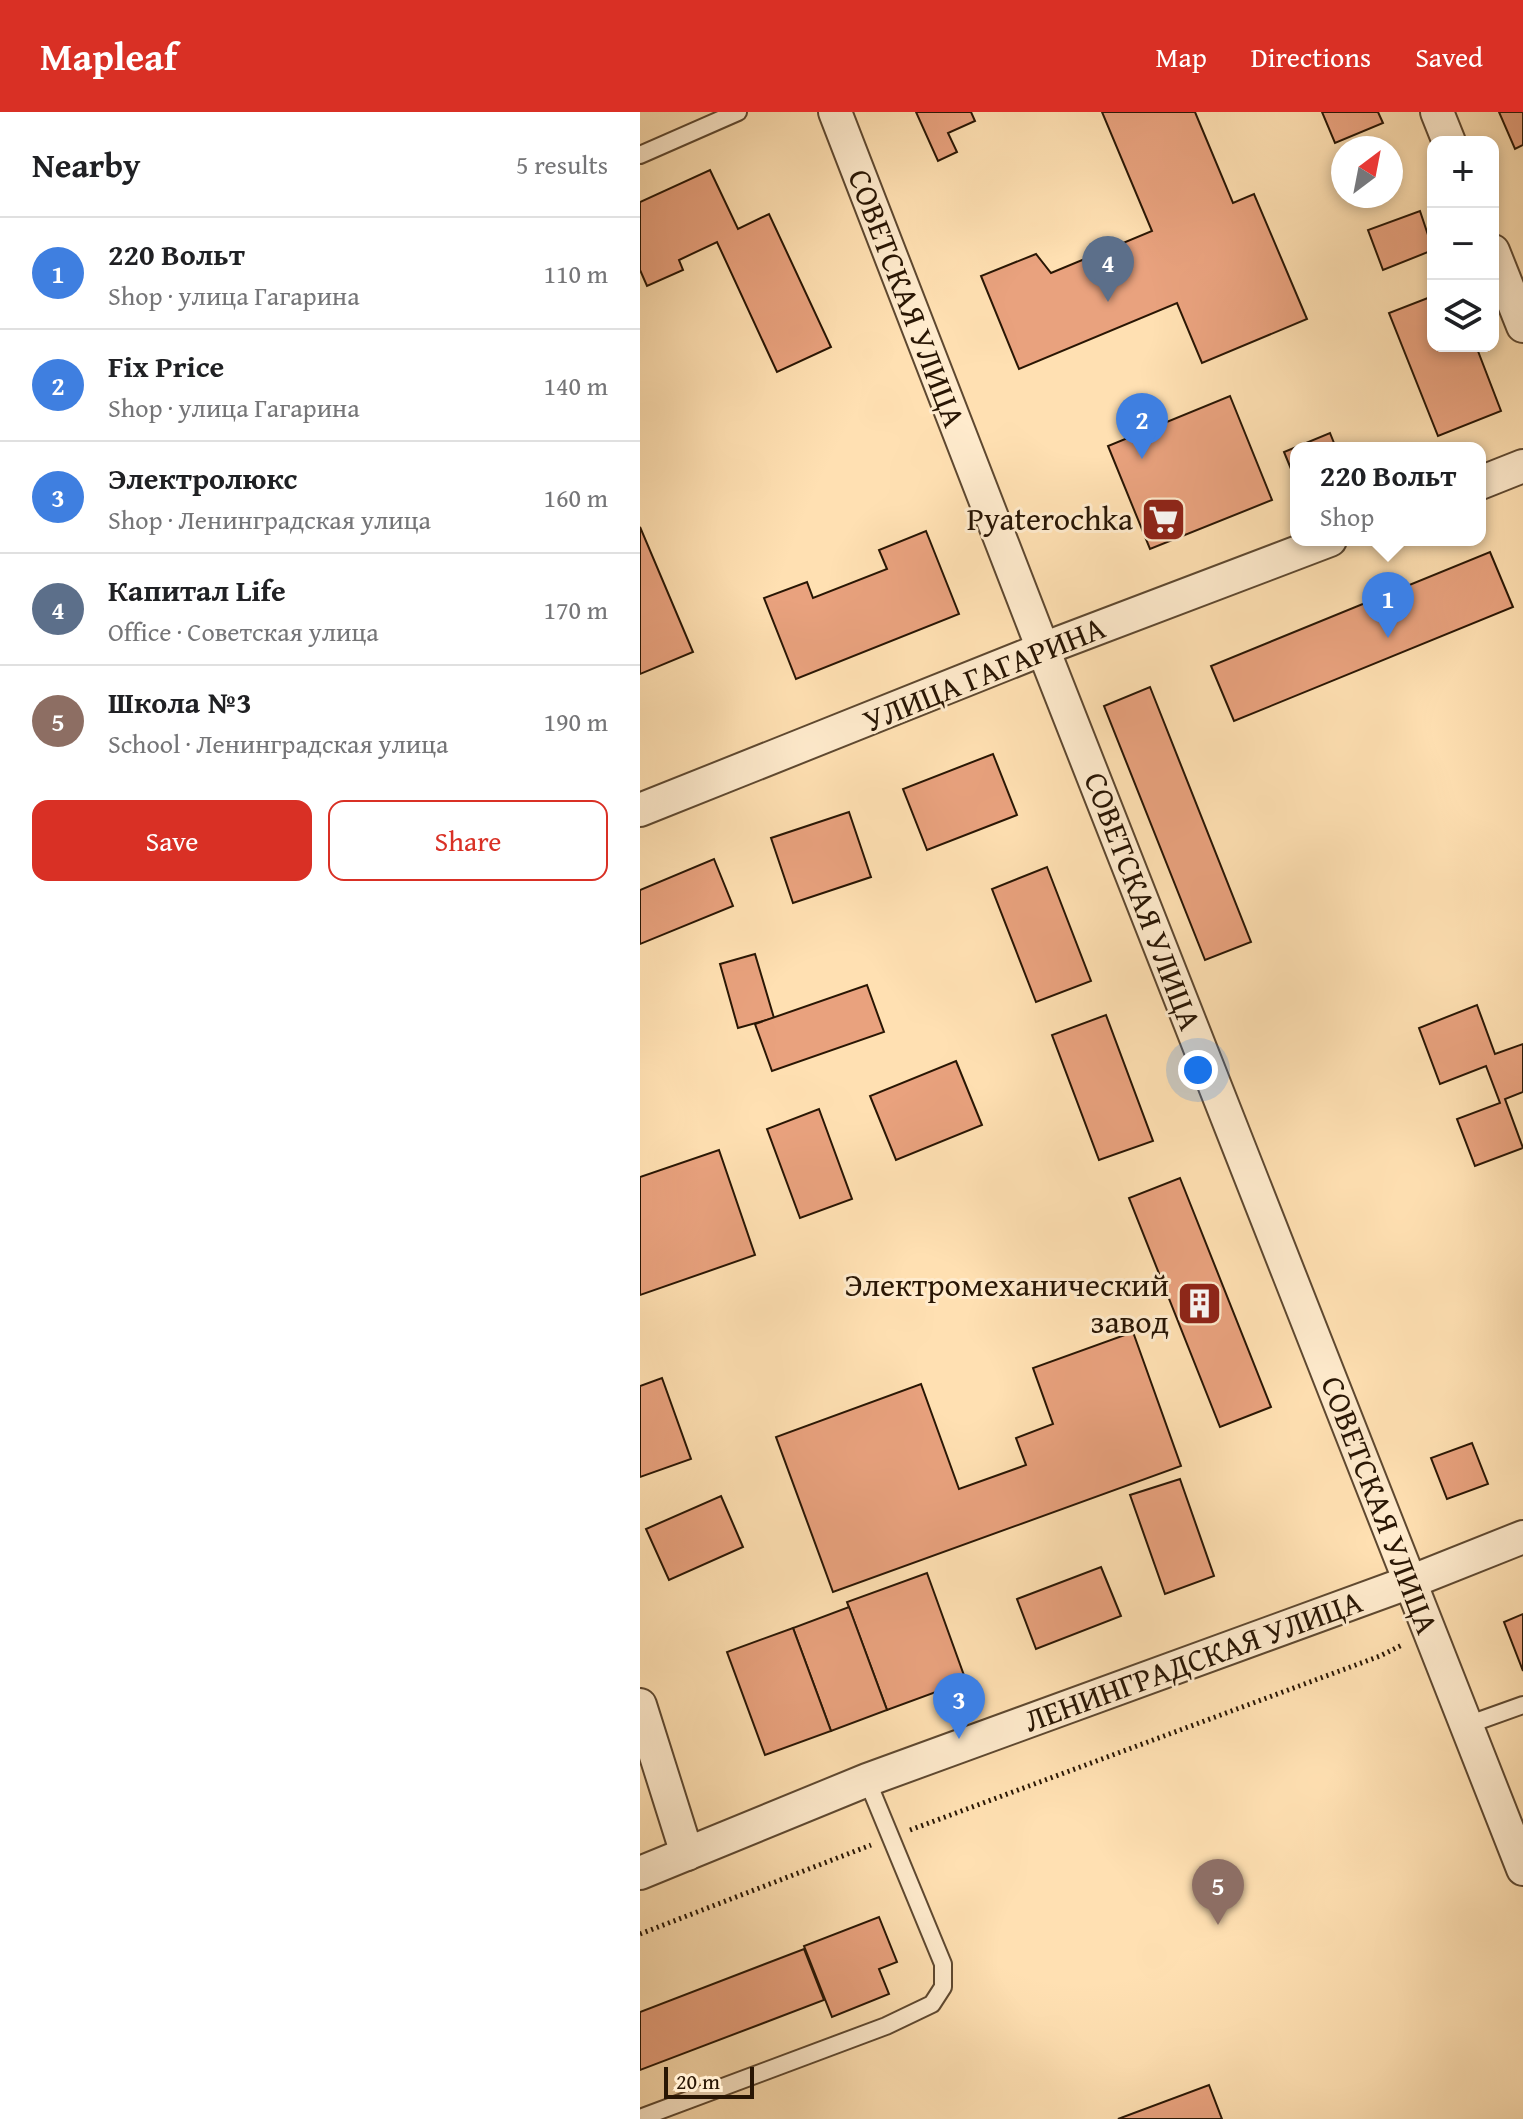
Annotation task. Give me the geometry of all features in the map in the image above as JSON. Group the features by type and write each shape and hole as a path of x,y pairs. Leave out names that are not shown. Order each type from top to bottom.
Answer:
{"street":[{"name":"СОВЕТСКАЯ УЛИЦА","path":"835,112 1523,1869"},
{"path":"1437,112 1447,136"},
{"path":"1499,266 1523,326"},
{"path":"1486,481 1523,466"},
{"name":"УЛИЦА ГАГАРИНА","path":"640,810 1043,649 1314,546"},
{"name":"ЛЕНИНГРАДСКАЯ УЛИЦА","path":"640,1873 867,1780 1410,1582 1523,1537"},
{"path":"640,1705 687,1854"}],"lane":[{"path":"640,155 738,112"},
{"path":"1467,1725 1523,1705"},
{"path":"640,2118 886,2026 932,2004 943,1987 943,1964 867,1780"}],"path":[{"path":"640,1934 1380,1656 1413,1638"}],"building":[{"path":"916,112 971,112 975,121 948,133 957,152 938,161"},
{"path":"1102,112 1195,112 1233,203 1254,194 1307,319 1202,363 1177,303 1019,369 981,276 1036,254 1051,273 1152,231"},
{"path":"1322,112 1378,112 1383,123 1352,136 1332,136"},
{"path":"1499,112 1523,112 1523,145 1515,149"},
{"path":"710,170 738,229 769,214 831,347 777,372 717,242 679,260 683,270 647,286 640,270 640,202"},
{"path":"1420,211 1427,232 1427,252 1383,270 1368,230"},
{"path":"1427,298 1427,352 1478,352 1501,411 1438,436 1389,313"},
{"path":"1230,396 1272,500 1150,549 1108,446"},
{"path":"1330,433 1334,442 1308,442"},
{"path":"1290,450 1290,466 1284,452"},
{"path":"640,527 693,652 640,674"},
{"path":"926,531 959,614 796,679 764,598 807,582 813,598 887,569 879,550"},
{"path":"1490,552 1513,607 1234,721 1211,666"},
{"path":"1150,687 1251,942 1205,960 1104,706"},
{"path":"993,754 1017,815 927,850 903,789"},
{"path":"849,812 871,877 793,903 771,838"},
{"path":"714,859 733,906 640,944 640,890"},
{"path":"1047,867 1091,981 1036,1002 992,889"},
{"path":"755,954 774,1018 738,1028 720,964"},
{"path":"867,985 884,1032 772,1071 755,1024"},
{"path":"1477,1005 1495,1054 1523,1044 1523,1092 1505,1099 1523,1148 1475,1166 1457,1119 1500,1103 1486,1066 1440,1084 1419,1028"},
{"path":"1106,1015 1153,1141 1099,1160 1052,1035"},
{"path":"956,1061 982,1125 896,1160 870,1096"},
{"path":"819,1109 852,1199 800,1218 767,1129"},
{"path":"719,1150 755,1255 640,1295 640,1177"},
{"name":"Электромеханический завод","path":"1180,1178 1271,1407 1220,1427 1129,1198"},
{"path":"1133,1332 1181,1466 833,1592 776,1437 921,1384 959,1489 1026,1465 1016,1438 1053,1424 1033,1368"},
{"path":"662,1378 691,1459 640,1477 640,1386"},
{"path":"1472,1443 1488,1484 1447,1499 1431,1458"},
{"path":"1180,1479 1214,1576 1165,1594 1130,1495"},
{"path":"721,1496 743,1547 669,1580 646,1529"},
{"path":"1101,1567 1121,1616 1036,1649 1017,1599"},
{"path":"927,1573 966,1681 887,1710 847,1602"},
{"path":"849,1607 887,1710 831,1731 793,1628"},
{"path":"1523,1614 1523,1671 1504,1622"},
{"path":"793,1628 831,1731 765,1755 727,1652"},
{"path":"879,1917 897,1962 879,1969 889,1994 832,2017 804,1946"},
{"path":"804,1949 824,2000 640,2070 640,2012"},
{"path":"1209,2085 1222,2119 1118,2119"}],"place":[{"name":"Капитал Life","path":"1108,302"},
{"name":"Fix Price","path":"1142,459"},
{"name":"Pyaterochka","path":"1164,519"},
{"name":"220 Вольт","path":"1388,638"},
{"name":"Электромеханический завод","path":"1200,1303"},
{"name":"Электролюкс","path":"959,1739"},
{"name":"Школа №3","path":"1218,1925"}]}
